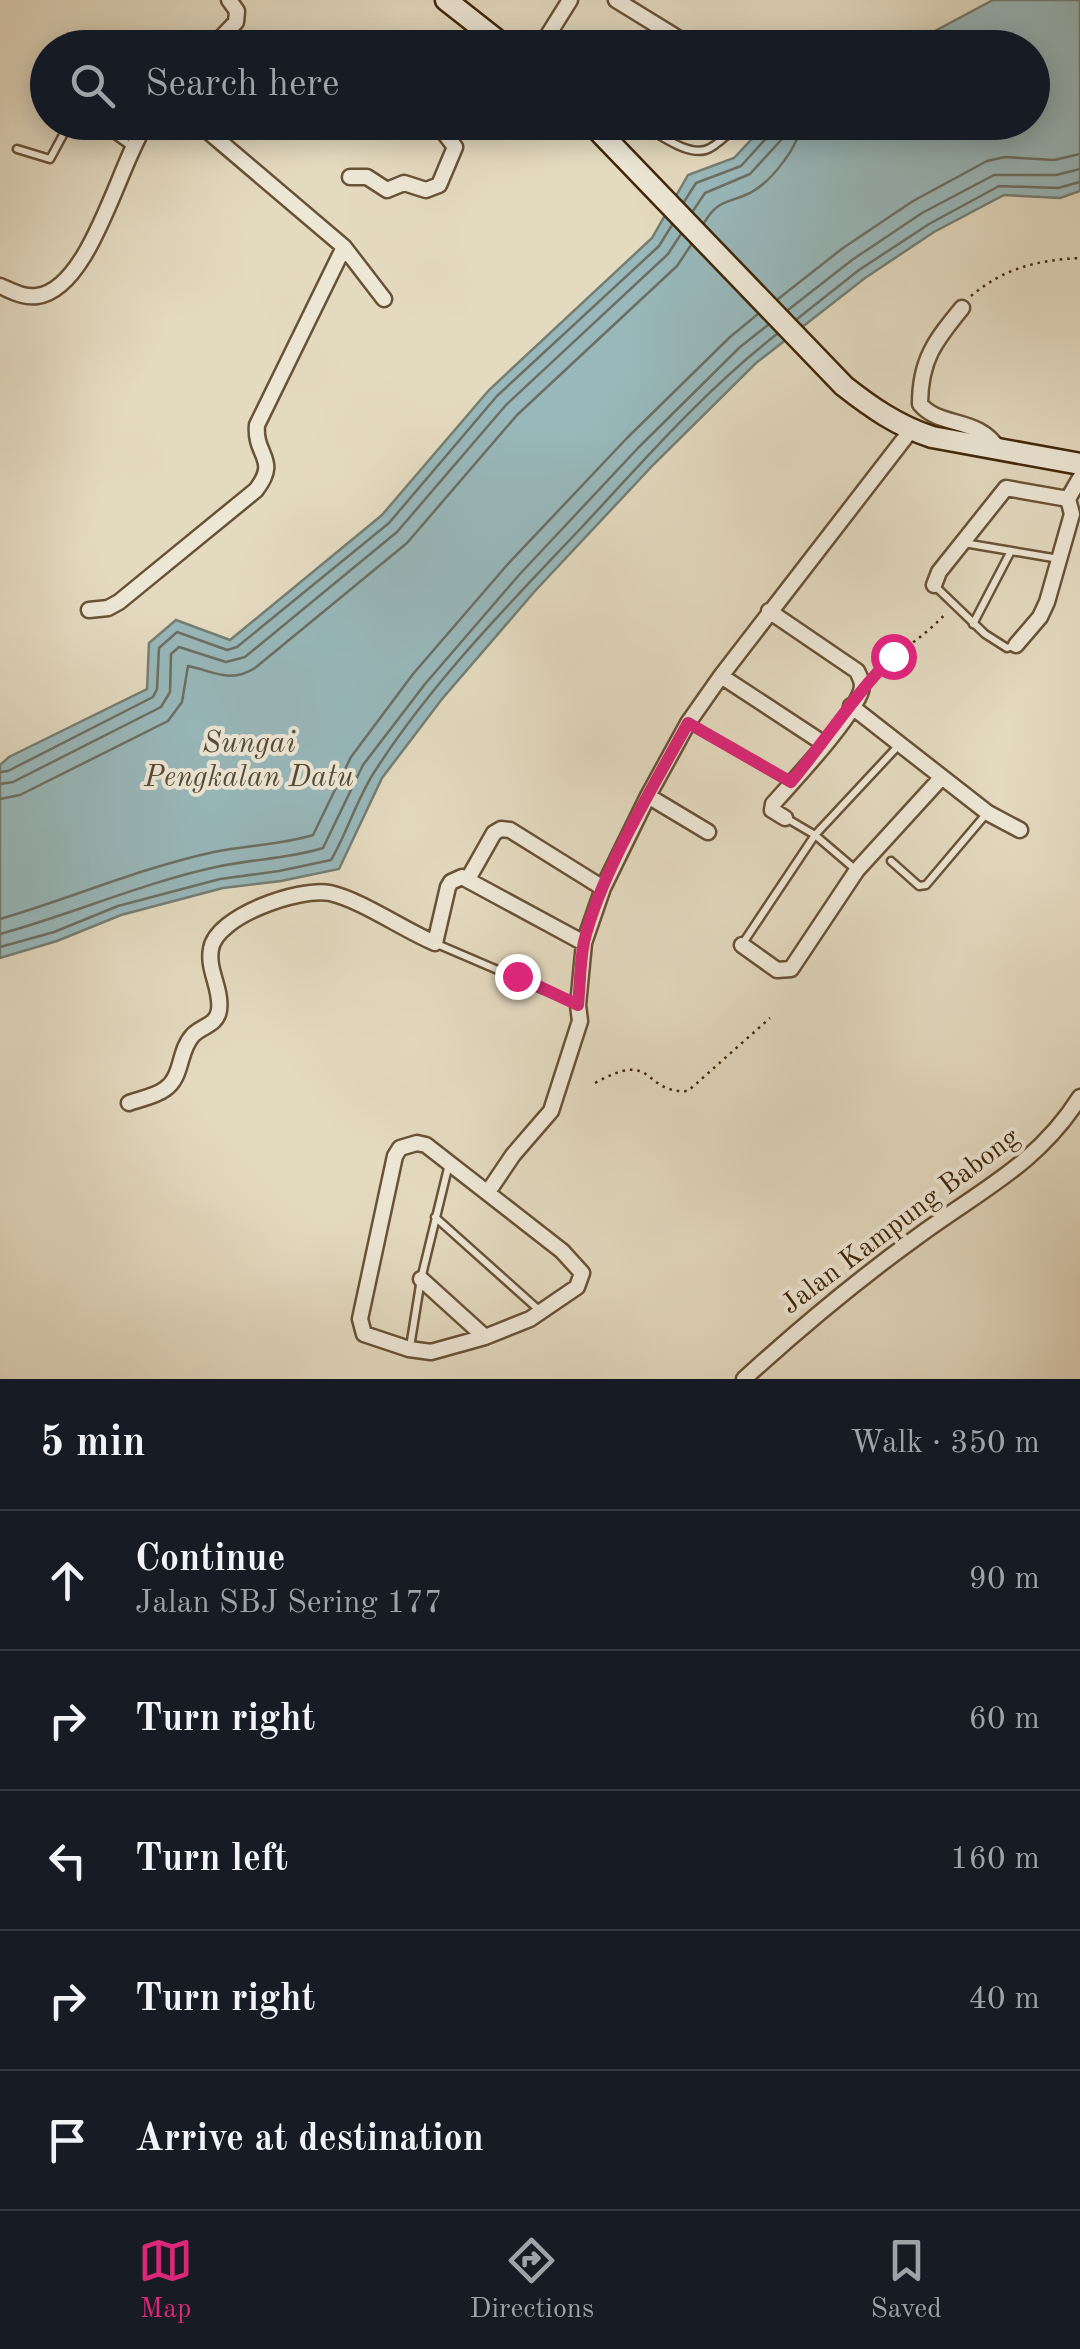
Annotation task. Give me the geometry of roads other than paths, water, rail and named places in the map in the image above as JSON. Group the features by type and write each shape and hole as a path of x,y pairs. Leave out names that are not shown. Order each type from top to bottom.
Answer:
{"main road":[{"path":"446,0 475,30"},
{"path":"608,140 844,386 872,408 911,430 1000,451 1080,464"}],"street":[{"path":"228,30 236,22 236,11 229,0"},
{"path":"551,30 570,0"},
{"path":"616,0 665,30"},
{"path":"0,286 18,294 42,296 72,272 107,214 136,140"},
{"path":"218,140 344,247 384,299"},
{"path":"350,177 367,178 387,190 404,183 426,190 439,185 455,147 450,140"},
{"path":"90,610 119,602 264,481 268,460 257,442 257,425 344,247"},
{"path":"962,308 925,362 920,404 927,412 991,436 1000,451"},
{"path":"488,1192 551,1111 580,1021 584,943 604,888 688,723 768,611 911,430"},
{"path":"1016,644 1040,618 1072,514 1068,499 1080,478"},
{"path":"934,585 939,572 1006,488 1068,499"},
{"path":"768,611 856,671 862,688 771,807 785,818"},
{"path":"721,676 823,743"},
{"path":"852,706 988,813 1020,830"},
{"path":"742,944 777,970 791,968 857,870 942,777"},
{"path":"648,796 708,832"},
{"path":"468,878 500,829 510,830 604,888"},
{"path":"129,1103 166,1089 178,1074 181,1054 193,1035 214,1022 219,1012 210,952 214,938 232,922 287,896 334,894 435,942 451,882 462,877 584,943"},
{"name":"Jalan Kampung Babong","path":"744,1379 832,1300 1025,1163 1048,1142 1080,1098"},
{"path":"423,1144 449,1162 562,1250 582,1272 577,1288 542,1312 485,1337 429,1352 369,1336 360,1326 394,1156 400,1148 423,1144"},
{"path":"421,1279 485,1337"}],"lane":[{"path":"18,149 50,159 60,140"},
{"path":"122,140 132,147"},
{"path":"671,140 704,151 718,140"},
{"path":"963,543 1059,560"},
{"path":"973,624 1012,551"},
{"path":"934,585 996,643 1007,648 1016,644"},
{"path":"688,723 791,782"},
{"path":"742,944 815,835 900,744"},
{"path":"891,860 919,886 926,884 988,813"},
{"path":"785,818 815,835 857,870"},
{"path":"435,942 578,1005"},
{"path":"409,1349 449,1162"},
{"path":"436,1217 542,1312"}],"water":[{"name":"Sungai Pengkalan Datu","path":"993,0 1080,0 1080,191 1060,198 1004,195 934,232 865,278 756,363 535,591 442,699 382,778 339,869 223,888 121,915 57,941 0,958 0,765 147,689 149,643 176,620 230,640 382,515 489,390 652,238 688,175 734,158 751,140 1050,140 1050,30 937,30"}]}
